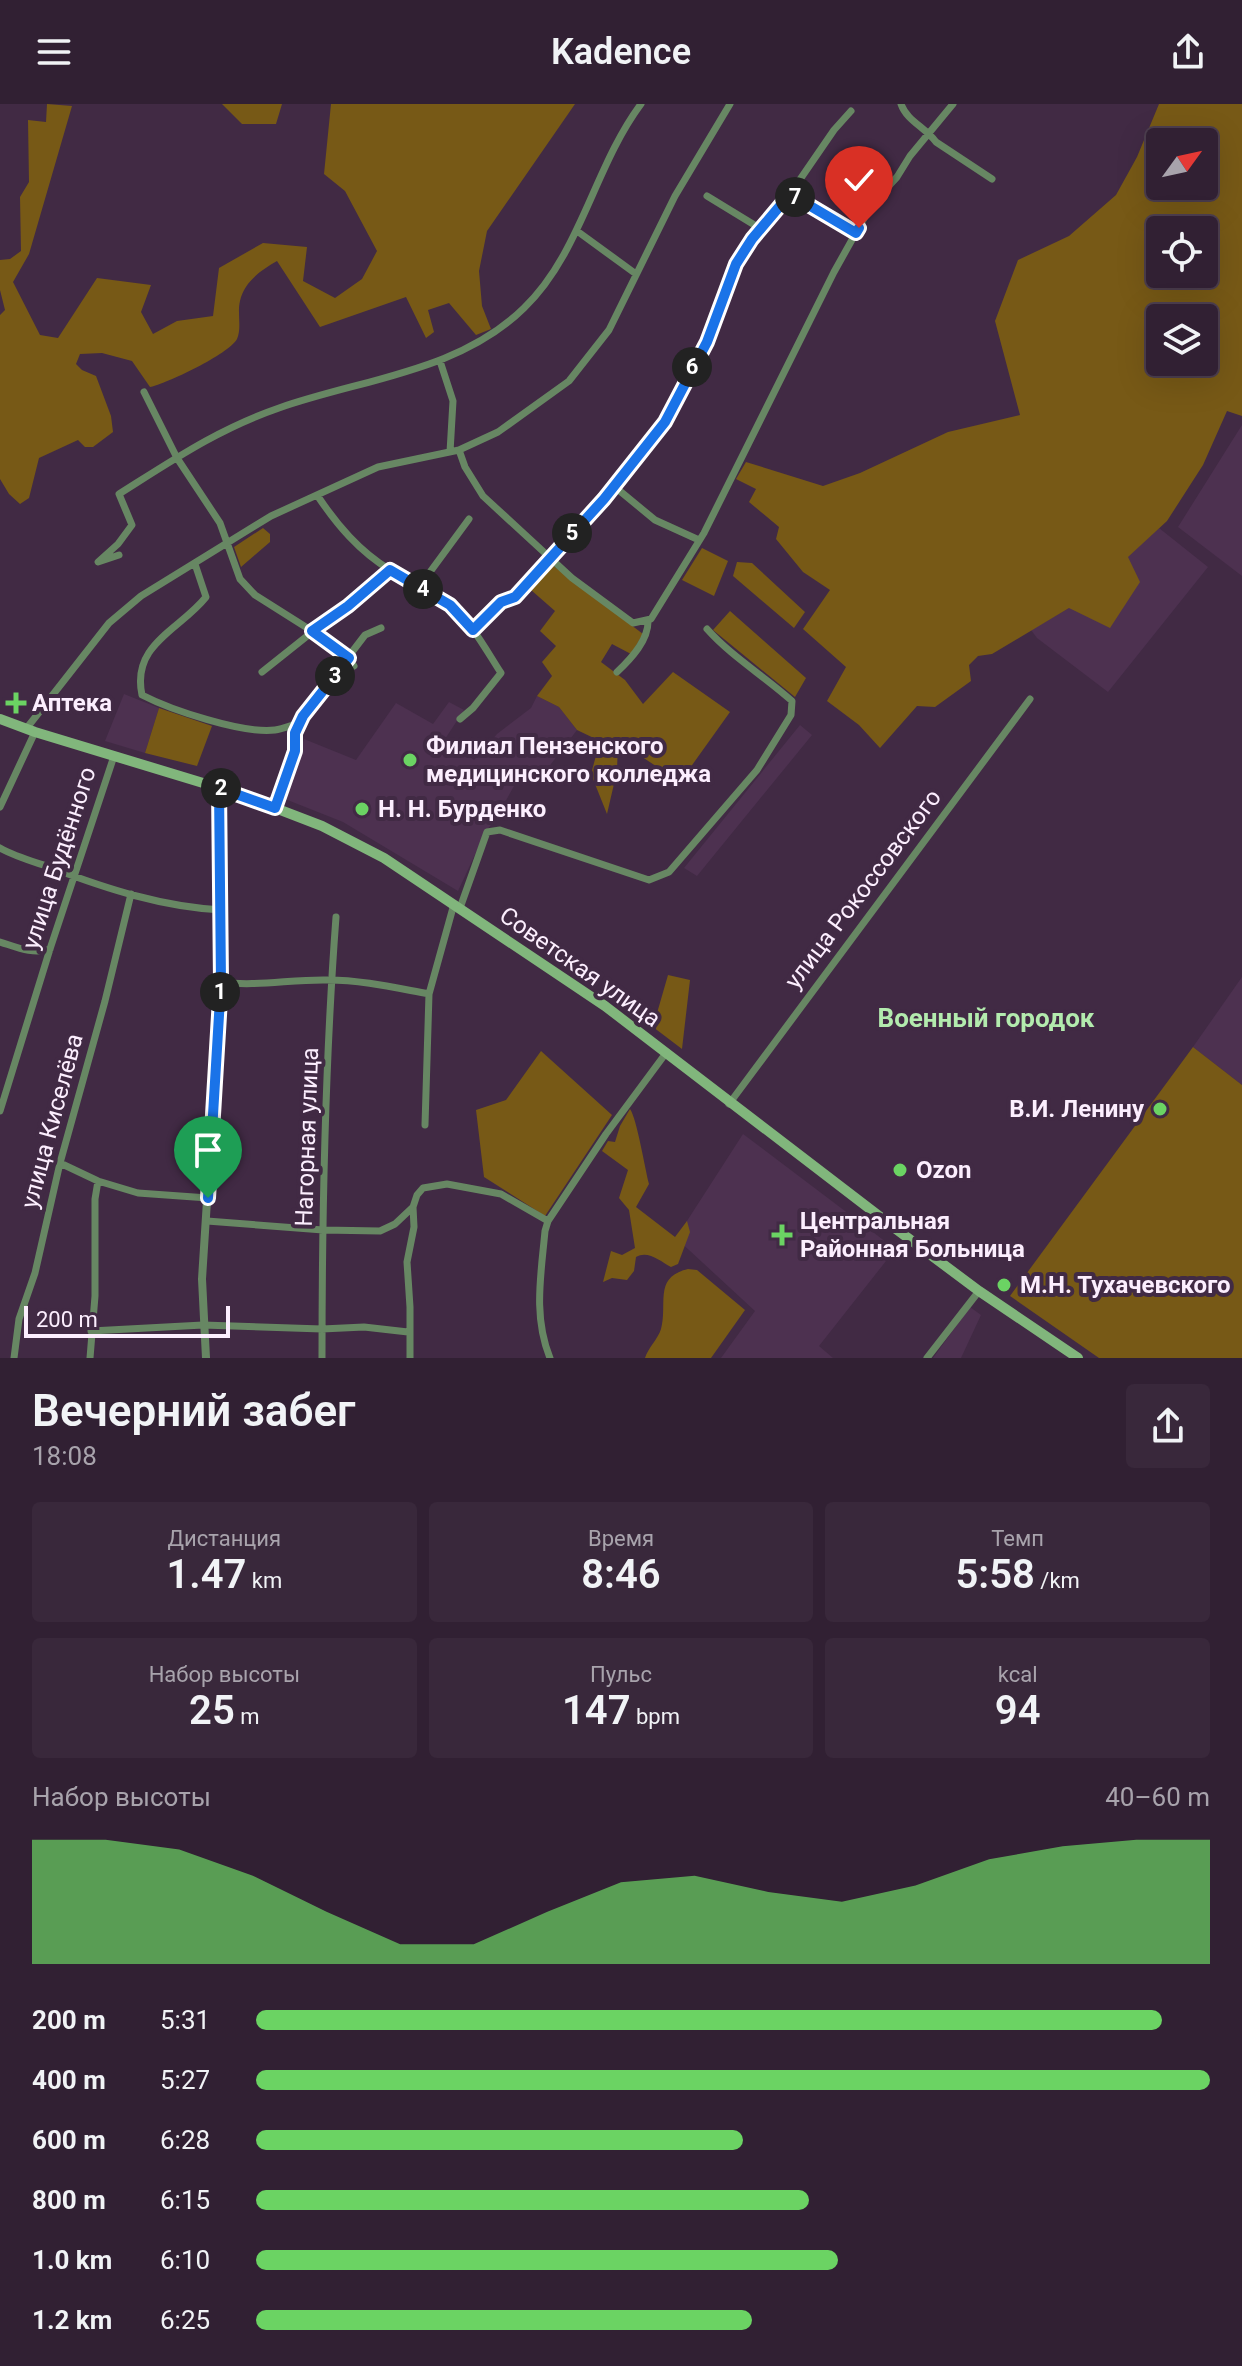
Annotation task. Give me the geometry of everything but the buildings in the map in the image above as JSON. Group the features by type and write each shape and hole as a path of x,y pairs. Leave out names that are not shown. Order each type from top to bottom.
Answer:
{"main road":[{"name":"Советская улица","path":"0,719 275,808 337,833 384,858 605,1006 729,1104 979,1291 1078,1358"}],"street":[{"path":"119,555 98,562 118,544 132,525 119,494 200,441 279,408 440,361 501,328 525,308 545,284 577,231 588,200 622,133 641,104"},
{"path":"0,807 31,731 109,623 141,596 271,516 378,467 459,450 498,432 569,381 609,330 675,196 730,104"},
{"path":"901,104 905,115 936,142 992,179"},
{"path":"459,450 465,467 483,496 572,578 633,623 651,619 699,540 834,272 872,204 897,177 910,156 953,104"},
{"path":"473,630 501,602 515,597 615,487 665,422 707,342 736,264 851,111"},
{"path":"790,194 856,233"},
{"path":"707,196 761,229"},
{"path":"577,231 636,274"},
{"path":"440,361 453,401 450,452"},
{"path":"144,392 177,458 220,523 240,579 255,595 312,631 352,662"},
{"path":"615,487 655,520 699,540"},
{"path":"317,495 349,537 390,570 450,605 473,630 501,673 460,719"},
{"path":"419,587 469,519"},
{"path":"195,564 206,597 165,633 141,663 139,681 142,695 157,703 253,730 275,730 300,723"},
{"path":"262,672 390,570"},
{"path":"617,672 641,644 648,620"},
{"path":"275,808 295,751 295,733 300,723 352,662 365,635 381,628"},
{"path":"425,1125 429,994 457,906 487,832 500,830 649,880 669,872 757,770 791,715 792,701 766,677 719,643 707,629"},
{"name":"улица Рокоссовского","path":"729,1104 1030,699"},
{"name":"улица Будённого","path":"0,1111 114,756"},
{"path":"206,1358 202,1279 221,982 219,788"},
{"path":"0,848 75,877 131,894 188,908 222,910"},
{"name":"улица Киселёва","path":"14,1358 19,1319 35,1273 60,1163 131,894"},
{"name":"Нагорная улица","path":"322,1358 323,1230 336,917"},
{"path":"0,942 40,952 50,949"},
{"path":"221,982 240,985 332,980 429,994"},
{"path":"550,1358 543,1340 538,1308 548,1221 606,1134 666,1053"},
{"path":"60,1163 98,1181 138,1193 208,1198"},
{"path":"90,1358 98,1181"},
{"path":"410,1358 407,1262 414,1227 413,1207 423,1188 447,1184 501,1194 548,1221"},
{"path":"207,1221 380,1231 395,1224 413,1207"},
{"path":"927,1358 979,1291"},
{"path":"91,1331 203,1325 322,1329 364,1327 408,1332"}],"shaded area":[{"path":"47,104 72,106 29,254 13,282 40,335 58,338 97,278 151,285 141,312 153,334 177,321 213,316 219,268 263,243 307,247 303,281 335,298 362,279 377,251 345,191 324,174 331,104 575,104 487,231 479,271 482,306 491,329 476,335 449,303 428,310 434,332 426,338 406,297 320,327 277,261 259,273 245,288 239,306 237,339 232,345 182,374 150,387 132,361 102,353 80,354 76,364 96,376 111,416 113,432 93,447 85,447 78,440 39,458 29,498 20,504 0,479 0,315 5,310 0,290 0,260 10,259 21,251 20,197 29,182 28,120 46,122"},
{"path":"222,104 282,104 276,124 242,124"},
{"path":"1159,104 1242,104 1242,416 1227,411 1203,465 1167,521 1128,557 1140,582 1110,628 1069,608 992,654 978,656 969,665 971,681 935,707 917,706 880,748 859,725 827,701 846,667 803,629 830,590 803,572 776,539 779,527 749,502 756,489 736,479 746,462 823,486 860,473 948,432 1020,415 995,321 1018,260 1069,236 1116,195 1146,135 1146,200 1218,200 1218,128 1149,128"},
{"path":"1242,425 1242,576 1178,527"},
{"path":"263,528 270,534 270,542 241,567 234,547"},
{"path":"1159,528 1208,567 1108,692 1037,638 1031,630 1069,608"},
{"path":"702,548 728,561 714,596 682,580"},
{"path":"737,562 752,563 805,612 794,628 733,576"},
{"path":"551,564 643,634 631,654 612,644 601,662 625,680 643,704 673,672 730,712 680,782 618,741 617,771 607,814 591,774 600,741 577,730 559,707 537,696 552,676 542,662 556,646 540,631 555,611 531,590"},
{"path":"730,611 806,678 795,697 713,630"},
{"path":"124,694 159,708 145,753 105,741"},
{"path":"537,696 559,707 577,730 538,781 523,778 514,786 486,831 458,891 343,822 285,799 304,739 356,760 396,703 433,724 449,702 464,710 445,739 474,760 497,734 531,708"},
{"path":"159,708 212,726 197,766 145,753"},
{"path":"800,725 812,735 697,876 684,868"},
{"path":"668,975 690,980 682,1049 653,1027"},
{"path":"1242,977 1242,1085 1193,1047"},
{"path":"1193,1047 1242,1085 1242,1358 1099,1358 1010,1296"},
{"path":"541,1051 612,1115 545,1216 484,1177 476,1110 506,1100"},
{"path":"630,1109 649,1184 636,1207 675,1237 687,1221 690,1232 678,1264 671,1267 654,1257 640,1255 636,1257 634,1271 627,1280 612,1278 603,1282 611,1251 622,1255 635,1248 629,1210 619,1198 628,1170 602,1151 608,1141 615,1142"},
{"path":"743,1134 886,1242 878,1254 886,1261 819,1346 833,1358 721,1358 755,1311 676,1238"},
{"path":"688,1269 697,1270 745,1310 711,1358 645,1358 661,1329 666,1285 670,1278"},
{"path":"970,1307 981,1315 961,1358 933,1358"}],"place":[{"name":"Аптека","path":"16,703"},
{"name":"Филиал Пензенского медицинского колледжа","path":"410,760"},
{"name":"Н. Н. Бурденко","path":"362,809"},
{"name":"В.И. Ленину","path":"1160,1109"},
{"name":"Ozon","path":"900,1170"},
{"name":"Центральная Районная Больница","path":"782,1235"},
{"name":"М.Н. Тухачевского","path":"1004,1285"}],"district":[{"name":"Военный городок","path":"986,1018"}],"route":[{"path":"208,1198 221,982 219,788 275,808 295,751 295,733 303,716 349,658 312,631 348,606 390,570 450,605 473,630 501,602 515,597 627,473 665,422 707,342 736,264 752,239 790,194 856,233 859,228"}]}
